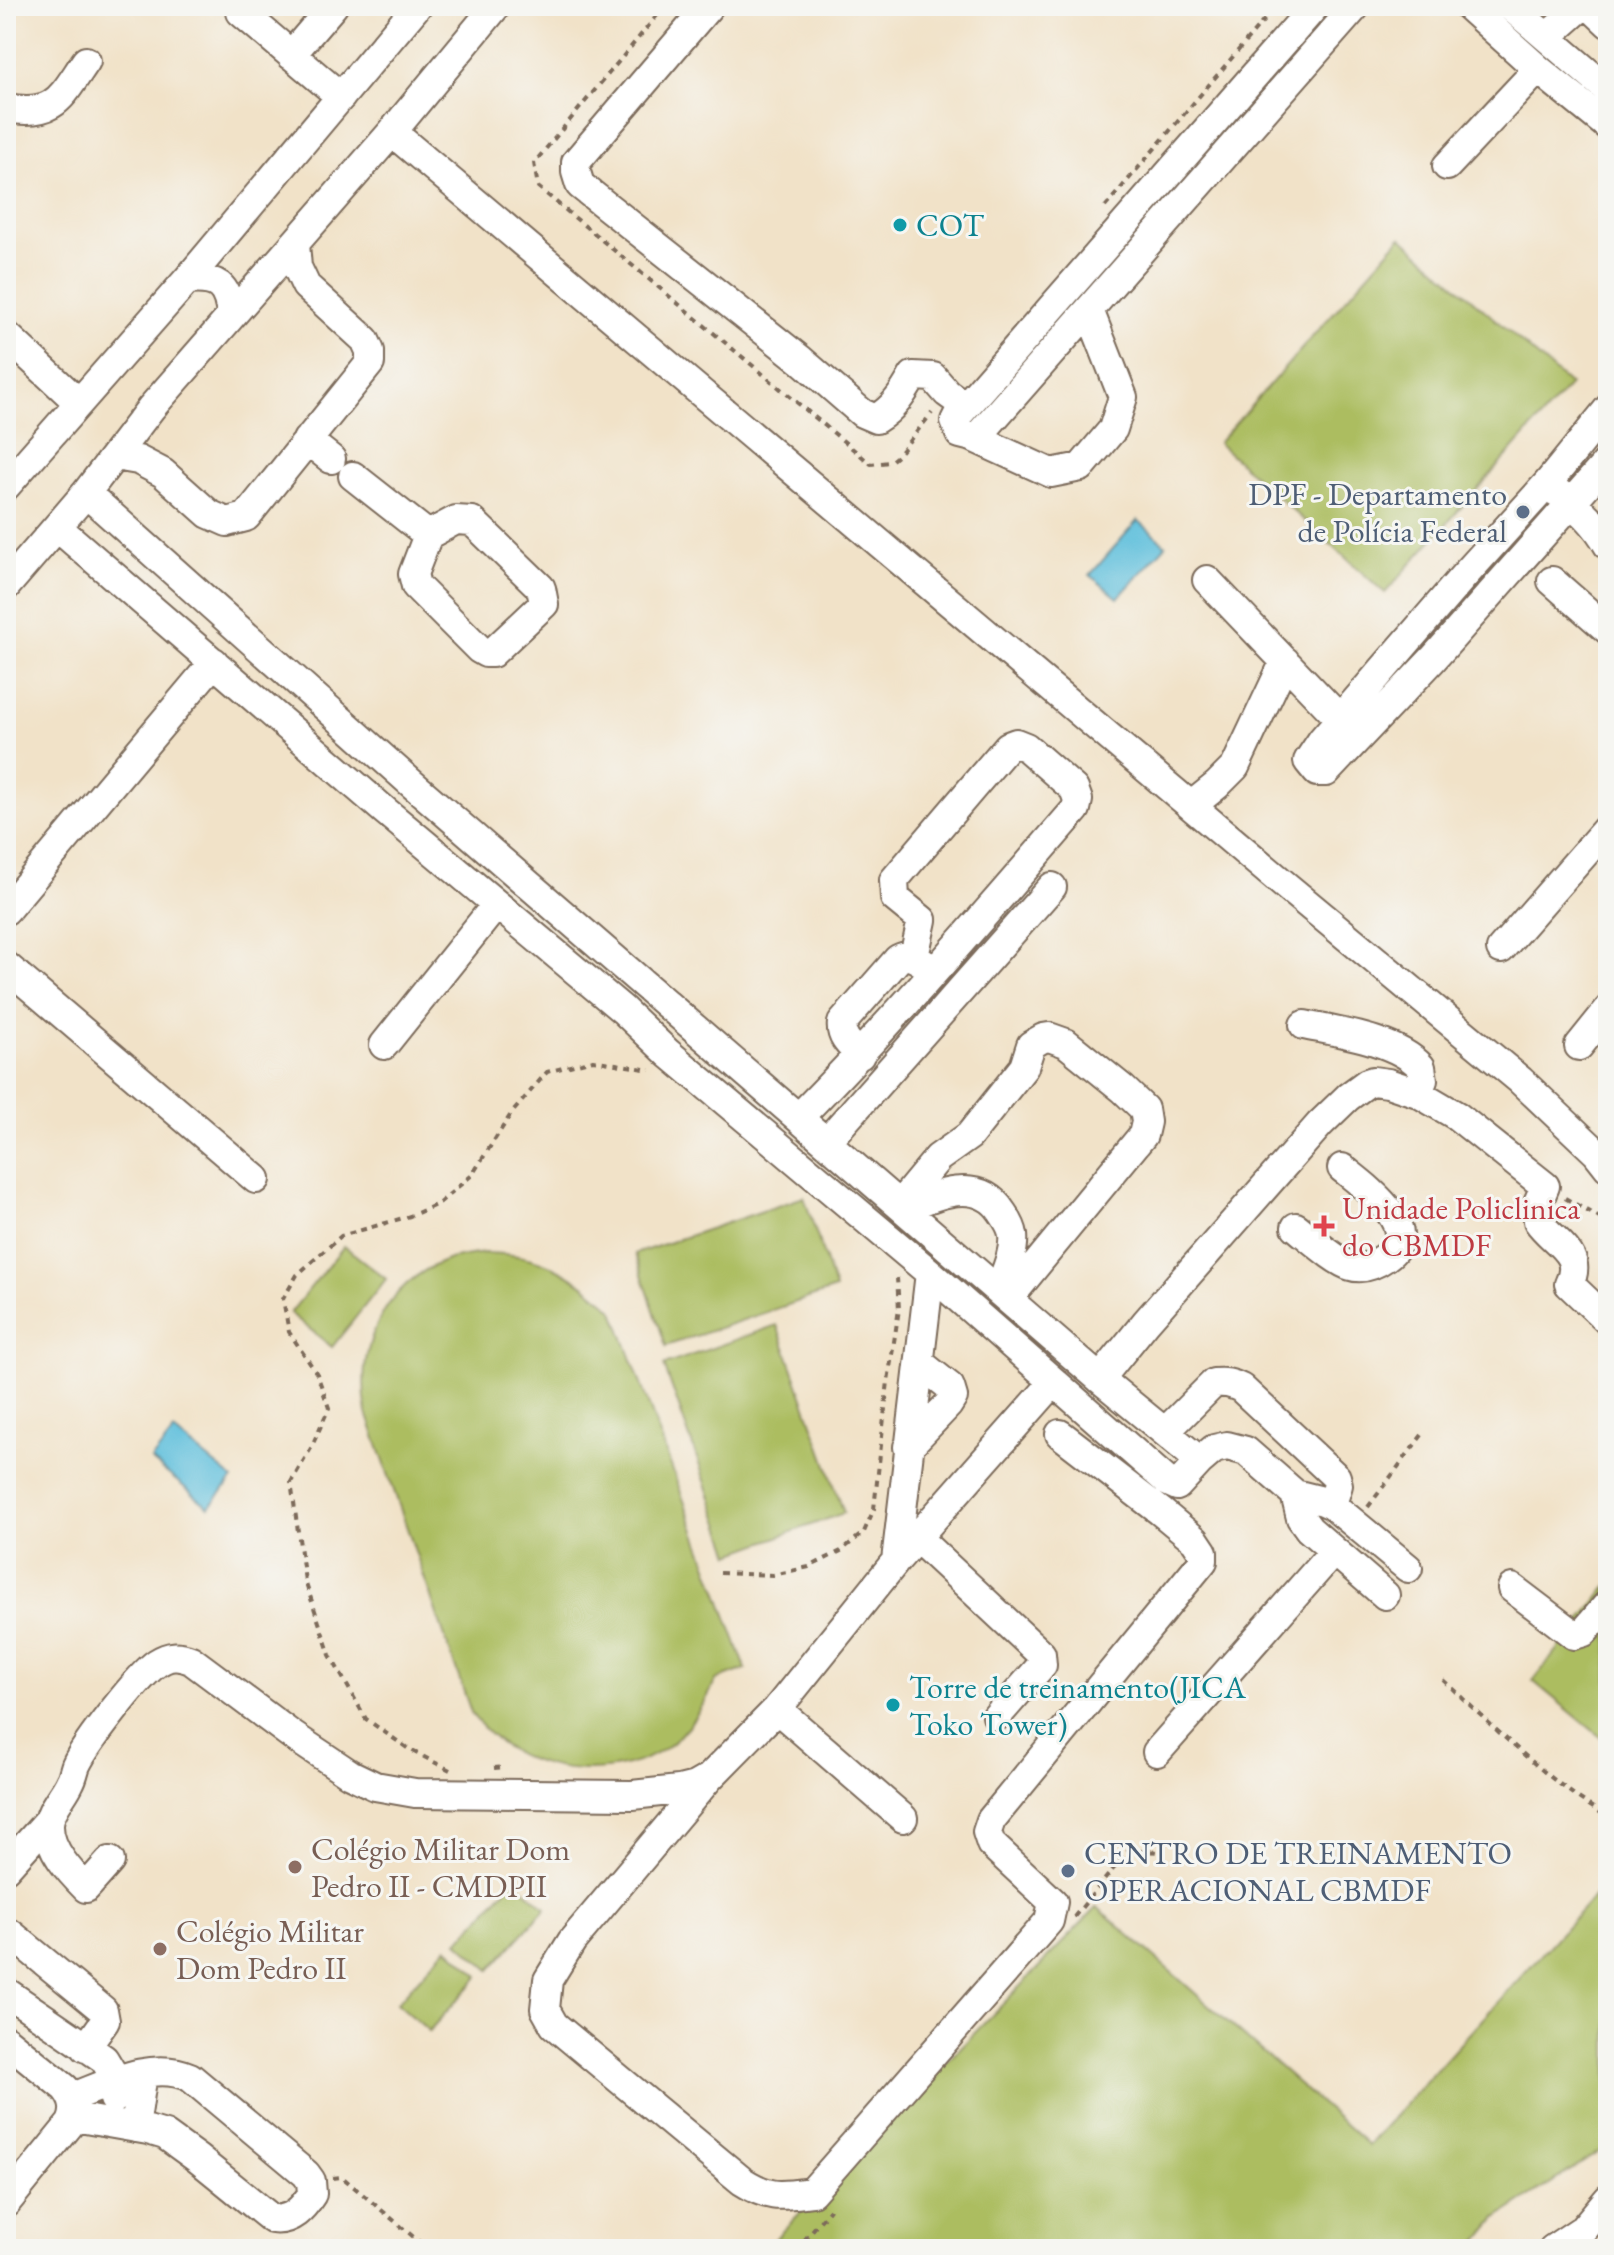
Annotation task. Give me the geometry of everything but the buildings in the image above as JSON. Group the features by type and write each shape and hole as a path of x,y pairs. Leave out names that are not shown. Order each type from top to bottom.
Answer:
{"street":[{"path":"291,55 333,6"},
{"path":"6,486 187,280 417,6"},
{"path":"6,586 16,560 57,527 151,408 392,132 496,6"},
{"path":"709,6 576,162 580,185 801,360 862,413 876,419 887,412 903,395 913,376 933,377 956,400"},
{"path":"1089,310 1123,397 1113,429 1081,467 1051,473 960,434 955,421 956,400 1315,6"},
{"path":"972,437 978,436 1356,6"},
{"path":"1468,6 1608,126"},
{"path":"1510,6 1608,90"},
{"path":"1547,37 1582,6"},
{"path":"1590,6 1608,23"},
{"path":"240,8 341,97"},
{"path":"6,108 26,112 47,108 57,102 86,61"},
{"path":"1447,166 1538,69"},
{"path":"392,132 1520,1080 1608,1167"},
{"path":"115,456 138,460 163,473 209,514 227,522 246,517 370,363 370,351 365,340 306,286 297,267 295,244"},
{"path":"187,280 206,278 219,286 229,298 231,316"},
{"path":"6,335 78,402"},
{"path":"1608,409 1547,484 1309,757 1308,762 1317,772 1326,772 1433,659 1608,461"},
{"path":"307,440 428,535"},
{"path":"1547,484 1573,503 1600,530 1608,545"},
{"path":"86,493 410,782 1100,1379 1200,1461"},
{"path":"456,520 472,521 541,588 544,604 492,653 479,649 416,586 413,574 428,535 456,520"},
{"path":"57,527 384,810 623,1010 668,1053 930,1273 1168,1482 1177,1486"},
{"path":"1207,580 1340,719"},
{"path":"1552,581 1602,615"},
{"path":"6,910 206,655 211,606"},
{"path":"1191,806 1235,767 1285,661"},
{"path":"1016,743 1026,747 1074,789 1078,800 1076,809 924,964 922,920 895,898 894,880 1008,746 1016,743"},
{"path":"384,810 410,782"},
{"path":"1501,949 1608,827"},
{"path":"827,1141 1052,887"},
{"path":"384,1045 496,905"},
{"path":"799,1117 860,1055 846,1041 841,1031 842,1023 898,959 905,955 924,964"},
{"path":"6,966 256,1179"},
{"path":"623,1010 643,982"},
{"path":"1579,1046 1608,1010"},
{"path":"1304,1025 1345,1033 1398,1050 1421,1067 1423,1080 1418,1093"},
{"path":"894,1199 938,1158 969,1136 1024,1067 1031,1045 1038,1040 1049,1037 1066,1043 1123,1089 1144,1109 1146,1122 1143,1135 1004,1294"},
{"path":"1100,1379 1146,1322 1320,1124 1361,1086 1373,1081 1418,1093 1457,1116 1545,1186 1537,1205 1538,1221 1569,1253 1574,1270 1569,1284 1608,1321"},
{"path":"1296,1227 1350,1266 1372,1264 1391,1253 1400,1238 1390,1211 1342,1168"},
{"path":"859,1212 894,1199 926,1199 952,1191 980,1193 999,1207 1013,1235 1004,1294"},
{"path":"896,1561 930,1273"},
{"path":"1131,1450 1214,1383 1225,1382 1241,1388 1336,1477 1338,1485 1332,1505"},
{"path":"1053,1383 896,1561 777,1709 709,1778 572,1941 548,1980 545,2009 554,2025 761,2194 782,2196 812,2192 1049,1921 1053,1902 991,1844 987,1832 991,1820 1203,1561 1203,1552 1195,1540 1060,1434"},
{"path":"1160,1511 1200,1461 1214,1449 1227,1446 1246,1451 1295,1494 1332,1505 1408,1568"},
{"path":"1295,1494 1301,1518 1309,1529 1385,1595"},
{"path":"917,1538 1041,1654 1042,1665 997,1716"},
{"path":"1157,1752 1334,1551"},
{"path":"1512,1588 1574,1635 1584,1632 1608,1604"},
{"path":"6,1868 48,1821 84,1751 142,1675 170,1657 191,1660 350,1774 388,1790 415,1793 632,1795 679,1790 709,1778"},
{"path":"777,1709 903,1818"},
{"path":"48,1821 49,1835 65,1866 86,1888 110,1861"},
{"path":"6,1934 11,1934 103,2010 105,2021 86,2048"},
{"path":"6,1992 104,2059 109,2065 125,2126"},
{"path":"6,2040 65,2088 74,2107 71,2123 6,2203"},
{"path":"171,2070 190,2077 306,2174 312,2194 287,2219 272,2219 174,2140 74,2107 114,2082 143,2073 171,2070"},
{"path":"125,2126 143,2073"},
{"path":"1553,2249 1595,2226 1608,2199"}],"path":[{"path":"665,6 534,163 538,187 871,464 890,462 956,400"},
{"path":"1101,212 1276,6"},
{"path":"455,1772 410,1750 366,1719 330,1655 305,1581 291,1482 329,1408 317,1374 289,1332 283,1299 297,1275 341,1236 410,1216 438,1204 472,1175 511,1114 547,1072 593,1060 653,1070"},
{"path":"1545,1186 1608,1223"},
{"path":"720,1573 773,1575 809,1567 841,1551 864,1532 874,1509 899,1309 898,1280 892,1267"},
{"path":"1354,1524 1422,1435"},
{"path":"1443,1680 1523,1753 1582,1801 1608,1817"},
{"path":"491,1769 504,1767"},
{"path":"311,2184 342,2177 428,2249"}],"green space":[{"path":"1401,237 1570,385 1385,593 1218,443"},
{"path":"804,1197 835,1289 666,1346 635,1254"},
{"path":"344,1246 386,1279 332,1347 290,1313"},
{"path":"484,1253 522,1257 555,1268 585,1286 614,1311 746,1669 716,1680 694,1718 672,1743 627,1765 607,1769 566,1769 527,1758 504,1745 472,1715 367,1413 365,1365 378,1322 390,1302 425,1271 447,1260"},
{"path":"777,1325 844,1513 731,1554 664,1365"},
{"path":"1608,1586 1608,1743 1533,1681"},
{"path":"514,1880 546,1908 490,1970 458,1942"},
{"path":"1608,1881 1608,2146 1497,2218 1472,2249 765,2249 1097,1907 1368,2145"},
{"path":"447,1947 479,1976 429,2031 397,2003"}],"water":[{"path":"1138,520 1166,545 1118,598 1090,575"},
{"path":"174,1431 233,1479 209,1507 151,1460"}],"place":[{"name":"COT","path":"900,225"},
{"name":"DPF - Departamento de Polícia Federal","path":"1523,512"},
{"name":"Unidade Policlinica do CBMDF","path":"1324,1226"},
{"name":"Torre de treinamento(JICA Toko Tower)","path":"893,1705"},
{"name":"Colégio Militar Dom Pedro II - CMDPII","path":"295,1867"},
{"name":"CENTRO DE TREINAMENTO OPERACIONAL CBMDF","path":"1068,1871"},
{"name":"Colégio Militar Dom Pedro II","path":"160,1949"}]}
